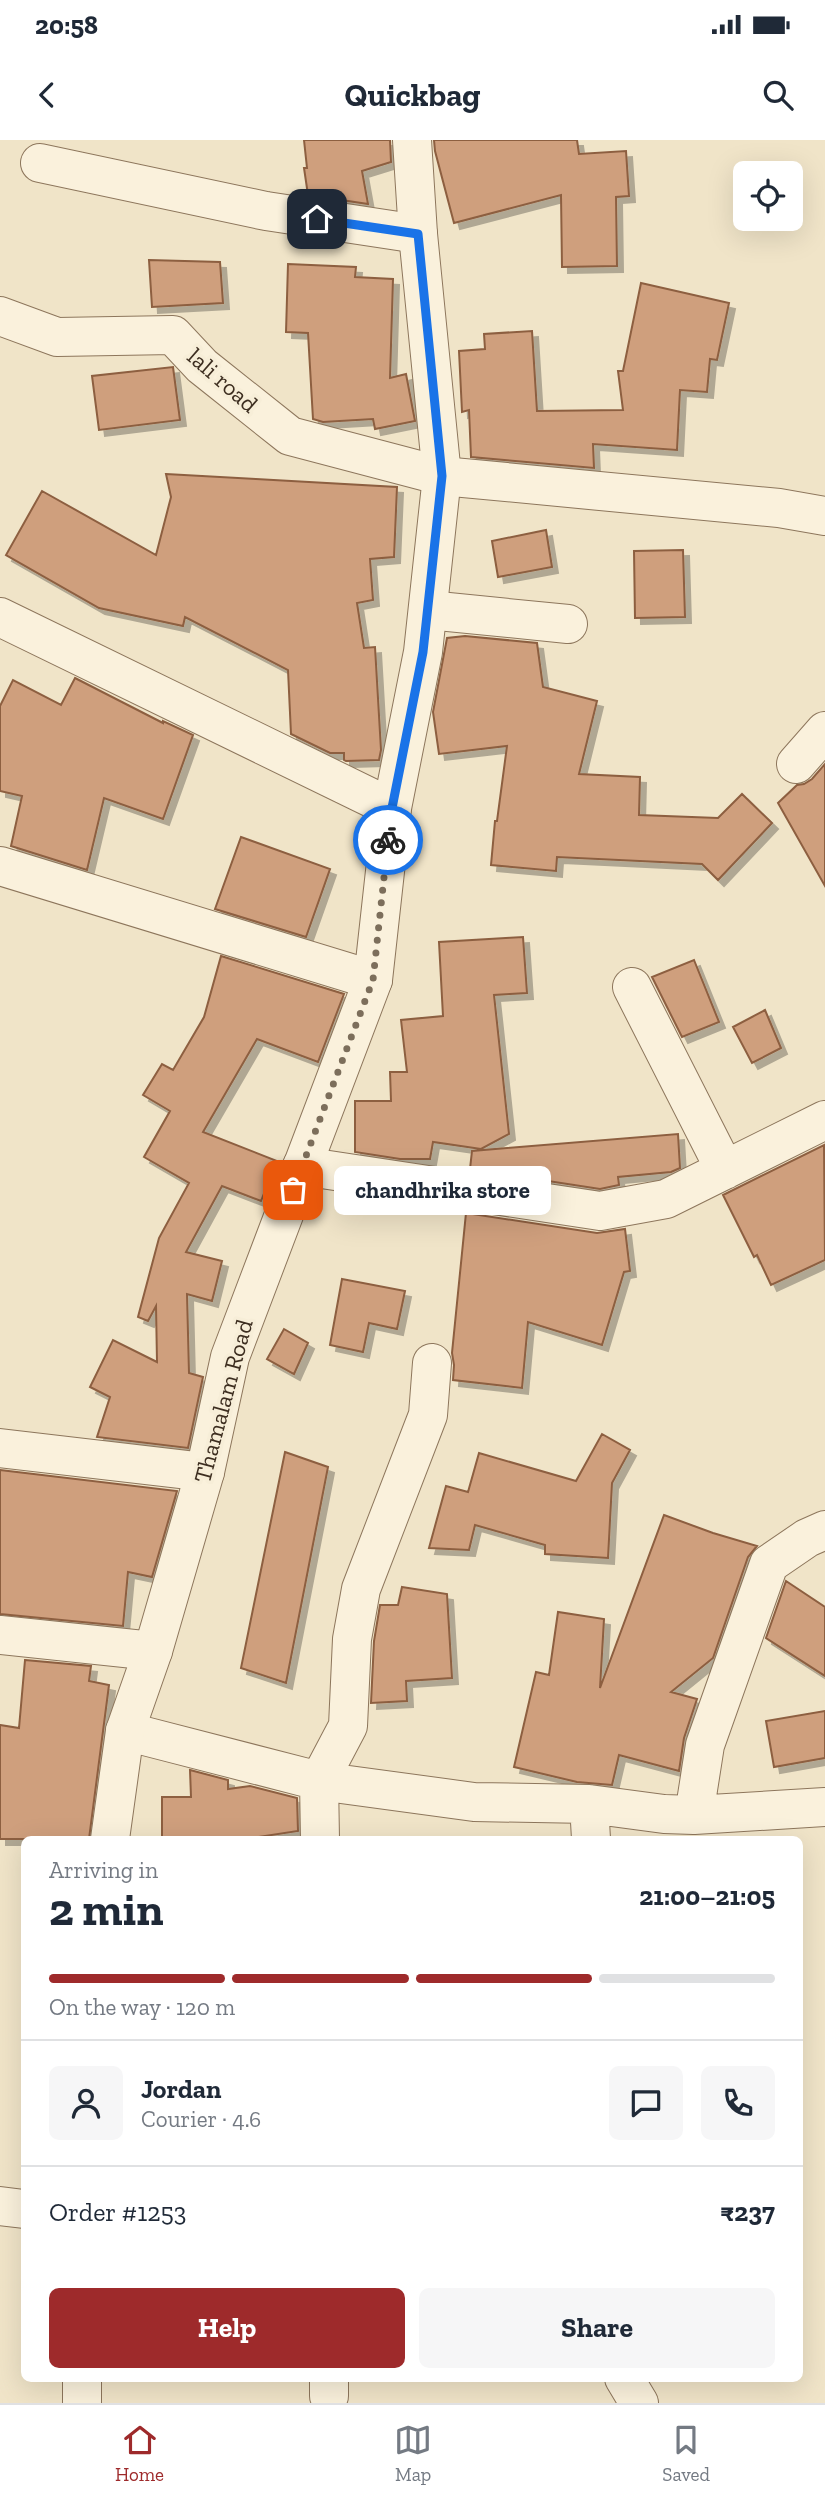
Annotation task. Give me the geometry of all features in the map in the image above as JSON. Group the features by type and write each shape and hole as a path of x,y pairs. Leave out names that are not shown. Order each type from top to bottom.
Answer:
{"street":[{"name":"Thamalam Road","path":"110,1836 125,1731 153,1651 205,1472 230,1357 373,980 392,808 423,652 442,476 418,234 412,140"},
{"path":"40,163 266,211 418,234"},
{"name":"lali road","path":"0,316 57,337 173,335 202,366 289,436 442,476 779,508 825,516"},
{"path":"428,610 568,624"},
{"path":"0,617 392,808"},
{"path":"796,764 825,731"},
{"path":"0,866 373,980"},
{"path":"632,987 725,1170"},
{"path":"302,1166 600,1211 666,1199 825,1119"},
{"path":"320,1836 319,1781 348,1726 352,1639 361,1589 428,1415 432,1363"},
{"path":"0,1448 205,1472"},
{"path":"694,1815 705,1745 769,1564 807,1538 825,1530"},
{"path":"0,1635 153,1651"},
{"path":"125,1731 319,1781 590,1821 664,1814 694,1815 825,1807"},
{"path":"0,2206 21,2209"},
{"path":"82,2382 82,2403"},
{"path":"626,2382 639,2403"}],"building":[{"path":"304,140 390,140 391,162 362,171 368,204 308,195"},
{"path":"434,140 577,140 579,154 626,151 629,196 616,197 617,266 562,267 561,195 454,223"},
{"path":"149,260 220,262 223,303 152,307"},
{"path":"288,264 356,267 355,277 393,279 390,378 406,374 415,421 375,429 373,419 323,422 313,419 308,333 286,332"},
{"path":"641,283 729,303 717,360 710,359 707,392 680,390 677,450 593,444 594,468 471,457 469,410 462,412 459,351 485,349 484,334 532,331 537,411 623,410 618,371 623,371"},
{"path":"173,367 180,420 99,430 92,376"},
{"path":"166,474 397,487 394,557 370,559 373,600 357,603 364,648 375,647 381,750 379,760 346,761 344,753 330,753 291,734 288,670 185,617 183,626 99,608 6,555 42,491 156,555 171,497"},
{"path":"546,530 552,567 498,577 492,541"},
{"path":"683,550 685,617 635,618 634,551"},
{"path":"465,636 537,643 543,687 597,701 579,774 640,777 639,815 718,818 742,794 772,823 718,880 702,864 557,857 556,871 491,865 507,746 439,754 433,712 447,638"},
{"path":"75,678 163,723 193,735 163,819 104,798 87,870 11,846 22,796 0,791 0,706 13,680 61,705"},
{"path":"825,764 825,886 778,803 797,785 812,779"},
{"path":"241,837 330,869 306,937 215,909"},
{"path":"523,937 527,993 494,995 509,1134 481,1149 433,1142 430,1159 400,1159 355,1152 355,1101 391,1101 390,1072 407,1072 401,1020 443,1016 439,942"},
{"path":"221,956 344,994 318,1062 257,1039 203,1132 277,1161 261,1201 222,1186 186,1252 222,1261 212,1301 187,1294 189,1373 203,1377 188,1448 97,1437 110,1397 90,1387 113,1340 157,1362 156,1306 148,1321 138,1317 159,1238 189,1183 144,1157 170,1111 143,1095 162,1064 173,1070 204,1017"},
{"path":"694,960 719,1022 682,1037 652,977"},
{"path":"765,1010 781,1048 752,1063 733,1027"},
{"path":"678,1134 680,1168 671,1172 618,1177 619,1185 600,1189 470,1169 472,1151"},
{"path":"824,1145 825,1260 771,1285 723,1195"},
{"path":"466,1213 597,1233 625,1229 630,1271 624,1272 602,1345 528,1322 522,1388 453,1380 452,1353"},
{"path":"342,1279 405,1291 397,1329 369,1323 363,1352 330,1345"},
{"path":"284,1329 308,1343 294,1374 267,1359"},
{"path":"602,1434 630,1450 612,1483 608,1558 545,1554 545,1545 475,1525 469,1550 429,1548 446,1486 468,1492 479,1453 576,1481"},
{"path":"285,1452 328,1467 286,1683 241,1668"},
{"path":"0,1470 177,1491 152,1577 128,1572 123,1626 0,1614"},
{"path":"664,1515 757,1546 748,1557 713,1658 671,1692 697,1699 684,1738 679,1771 619,1755 612,1785 577,1782 514,1767 536,1672 549,1675 558,1612 604,1619 600,1688"},
{"path":"786,1581 825,1607 825,1676 766,1638"},
{"path":"402,1587 447,1594 452,1678 406,1681 407,1701 371,1703 374,1641 380,1605 398,1605"},
{"path":"25,1660 91,1666 89,1681 109,1685 89,1836 21,1836 21,1839 0,1839 0,1725 19,1728"},
{"path":"825,1711 825,1758 774,1767 766,1721"},
{"path":"190,1770 228,1780 228,1789 250,1786 297,1798 298,1831 266,1836 162,1836 162,1797 191,1797"}],"way so far":[{"path":"293,1190 373,980 388,840"}],"place":[{"name":"chandhrika store","path":"293,1190"}],"route":[{"path":"317,219 418,234 442,476 423,652 388,840"}]}
